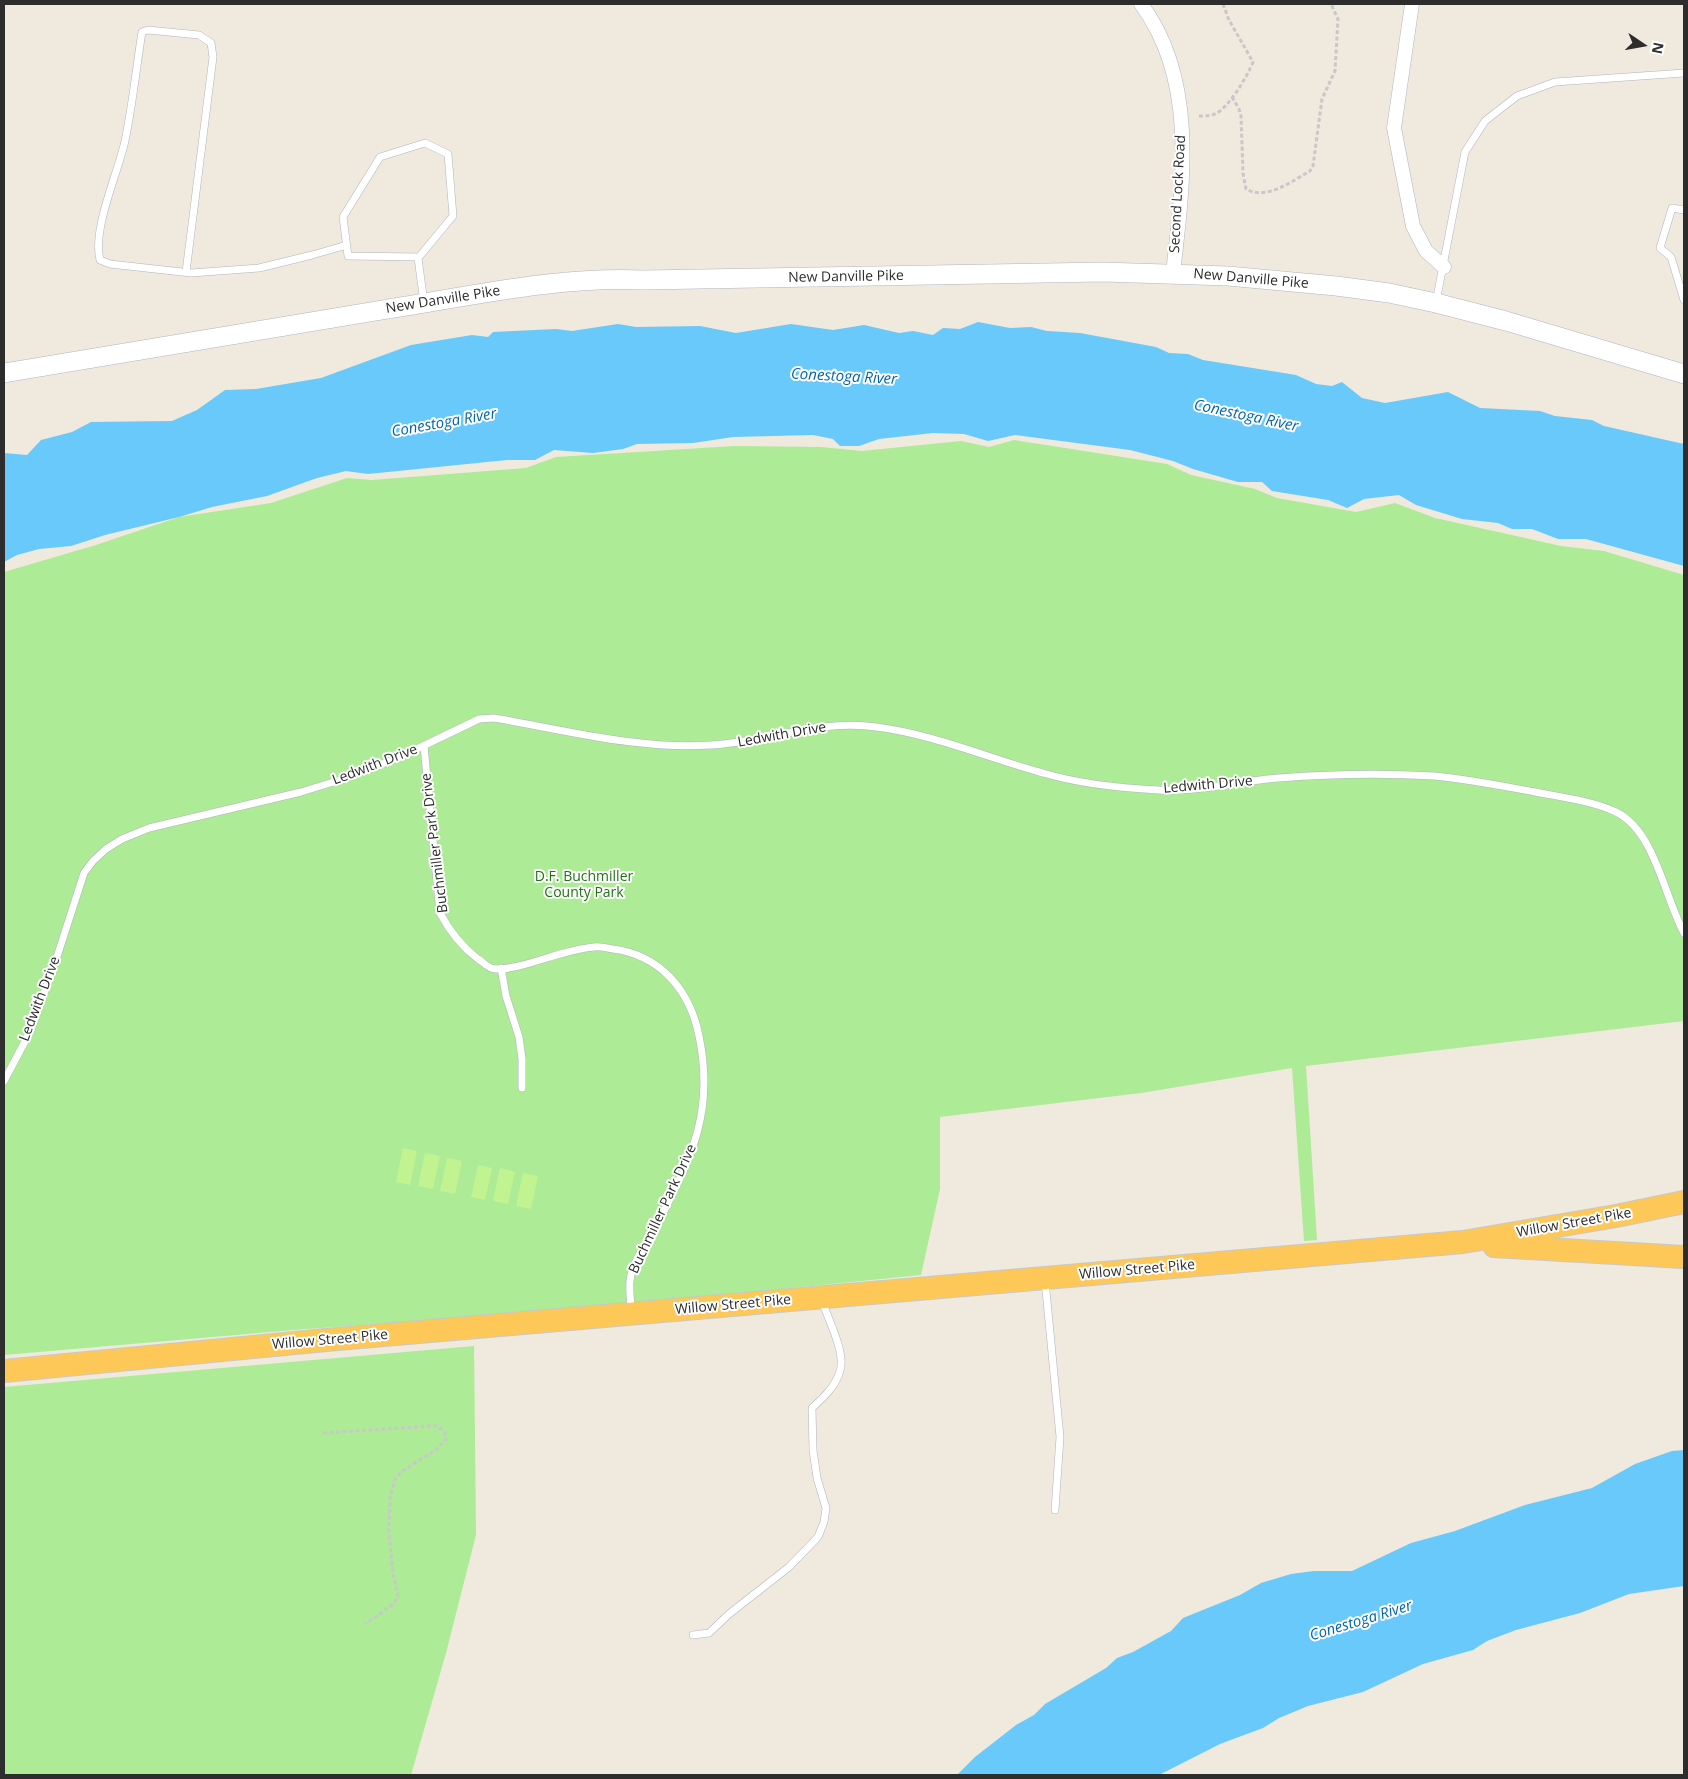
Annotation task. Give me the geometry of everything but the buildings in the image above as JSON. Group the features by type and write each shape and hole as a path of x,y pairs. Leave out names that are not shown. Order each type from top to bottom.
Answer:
{"highway":[{"name":"Willow Street Pike","path":"4,1371 326,1340 1463,1242 1616,1216 1684,1202"},
{"name":"Willow Street Pike","path":"1463,1242 1496,1246 1684,1257"}],"main road":[{"name":"New Danville Pike","path":"4,374 140,349 516,288 608,278 644,280 1103,272 1228,276 1336,286 1436,303 1506,321 1684,374"}],"street":[{"name":"Second Lock Road","path":"1141,4 1151,17 1167,54 1177,92 1183,135 1180,208 1173,273"},
{"path":"1412,4 1394,128 1413,226 1426,251 1444,267"}],"lane":[{"path":"186,272 213,57 211,43 199,36 148,30 142,32 140,38 125,142 99,232 98,251 100,260 110,264 186,272 259,268 312,256 347,245"},
{"path":"1436,303 1466,152 1485,121 1517,96 1555,82 1684,73"},
{"path":"419,257 348,256 343,217 380,157 425,143 448,154 453,216 419,257 418,258 424,303"},
{"path":"1684,210 1672,208 1660,248 1671,257 1684,300"},
{"name":"Ledwith Drive","path":"4,1081 30,1032 84,873 93,860 106,849 122,839 149,828 301,792 340,780 398,758 479,719 494,718 618,740 674,746 710,746 747,742 816,727 855,725 878,727 920,736 1045,774 1118,787 1162,790 1203,788 1278,778 1357,774 1433,776 1467,780 1574,799 1614,811 1629,820 1641,832 1684,933"},
{"name":"Buchmiller Park Drive","path":"424,746 440,913 452,934 467,950 491,968 514,967 595,946 628,951 655,964 676,983 688,1002 697,1024 704,1058 705,1092 700,1123 690,1158 656,1228 639,1256 630,1280 632,1314"},
{"path":"501,968 506,996 519,1037 522,1059 522,1088"},
{"path":"1045,1278 1060,1437 1055,1510"},
{"path":"693,1635 709,1633 729,1614 789,1567 818,1537 824,1522 826,1508 817,1478 813,1450 812,1408 828,1393 840,1371 841,1354 821,1298"}],"path":[{"path":"1199,116 1216,114 1225,108 1249,71 1252,62 1229,20 1223,4"},
{"path":"1232,97 1241,116 1243,173 1246,189 1252,192 1265,193 1310,171 1313,166 1322,99 1335,72 1338,19 1331,4"},
{"path":"323,1433 432,1426 437,1426 445,1432 446,1439 438,1449 400,1472 395,1479 390,1498 388,1532 392,1574 398,1595 394,1604 365,1624"}],"green space":[{"name":"D.F. Buchmiller County Park","path":"1014,440 1167,464 1191,475 1255,489 1277,498 1356,512 1395,503 1435,518 1561,546 1604,551 1684,575 1684,1021 1306,1066 1317,1240 1304,1241 1292,1068 1141,1093 940,1117 940,1189 921,1275 584,1309 294,1330 4,1355 4,572 96,545 179,517 271,503 347,478 372,480 526,468 556,457 734,446 821,447 862,451 961,441 989,447"},
{"path":"403,1148 417,1151 410,1185 396,1182"},
{"path":"425,1153 440,1156 433,1189 418,1186"},
{"path":"447,1158 462,1161 455,1194 440,1191"},
{"path":"478,1165 492,1168 485,1200 471,1197"},
{"path":"500,1168 515,1172 508,1204 493,1201"},
{"path":"523,1173 538,1176 531,1209 516,1206"},
{"path":"474,1346 476,1535 446,1653 411,1775 4,1775 4,1387"}],"water":[{"name":"Conestoga River","path":"978,322 1010,328 1031,327 1047,331 1080,333 1156,347 1169,353 1188,354 1203,360 1296,375 1316,384 1332,386 1342,382 1362,398 1385,403 1448,392 1480,408 1540,411 1555,416 1592,420 1604,426 1684,444 1684,566 1586,539 1558,539 1532,529 1512,529 1498,523 1462,519 1416,505 1399,495 1364,499 1347,508 1328,500 1272,491 1262,482 1238,482 1173,461 1130,450 1015,435 988,441 964,434 933,433 879,439 859,446 840,446 833,439 813,435 733,437 693,443 637,444 623,449 593,453 554,450 535,460 507,460 368,474 346,471 317,478 267,496 212,507 105,535 71,546 39,549 17,555 4,562 4,453 27,455 41,440 72,432 91,422 172,421 197,410 225,390 256,389 321,378 411,345 472,335 488,337 493,332 556,329 572,331 618,324 636,327 700,326 736,333 791,324 833,330 864,325 899,333 913,331 933,335 943,328 960,329"},
{"name":"Conestoga River","path":"1684,1450 1684,1586 1629,1594 1580,1613 1516,1630 1487,1641 1473,1650 1423,1664 1363,1692 1308,1706 1279,1718 1263,1728 1220,1744 1159,1775 957,1775 975,1757 1016,1725 1034,1715 1045,1704 1106,1668 1117,1658 1133,1652 1171,1631 1183,1618 1240,1595 1261,1583 1291,1574 1314,1571 1352,1571 1411,1543 1455,1531 1525,1505 1592,1488 1635,1464 1672,1451"}]}
